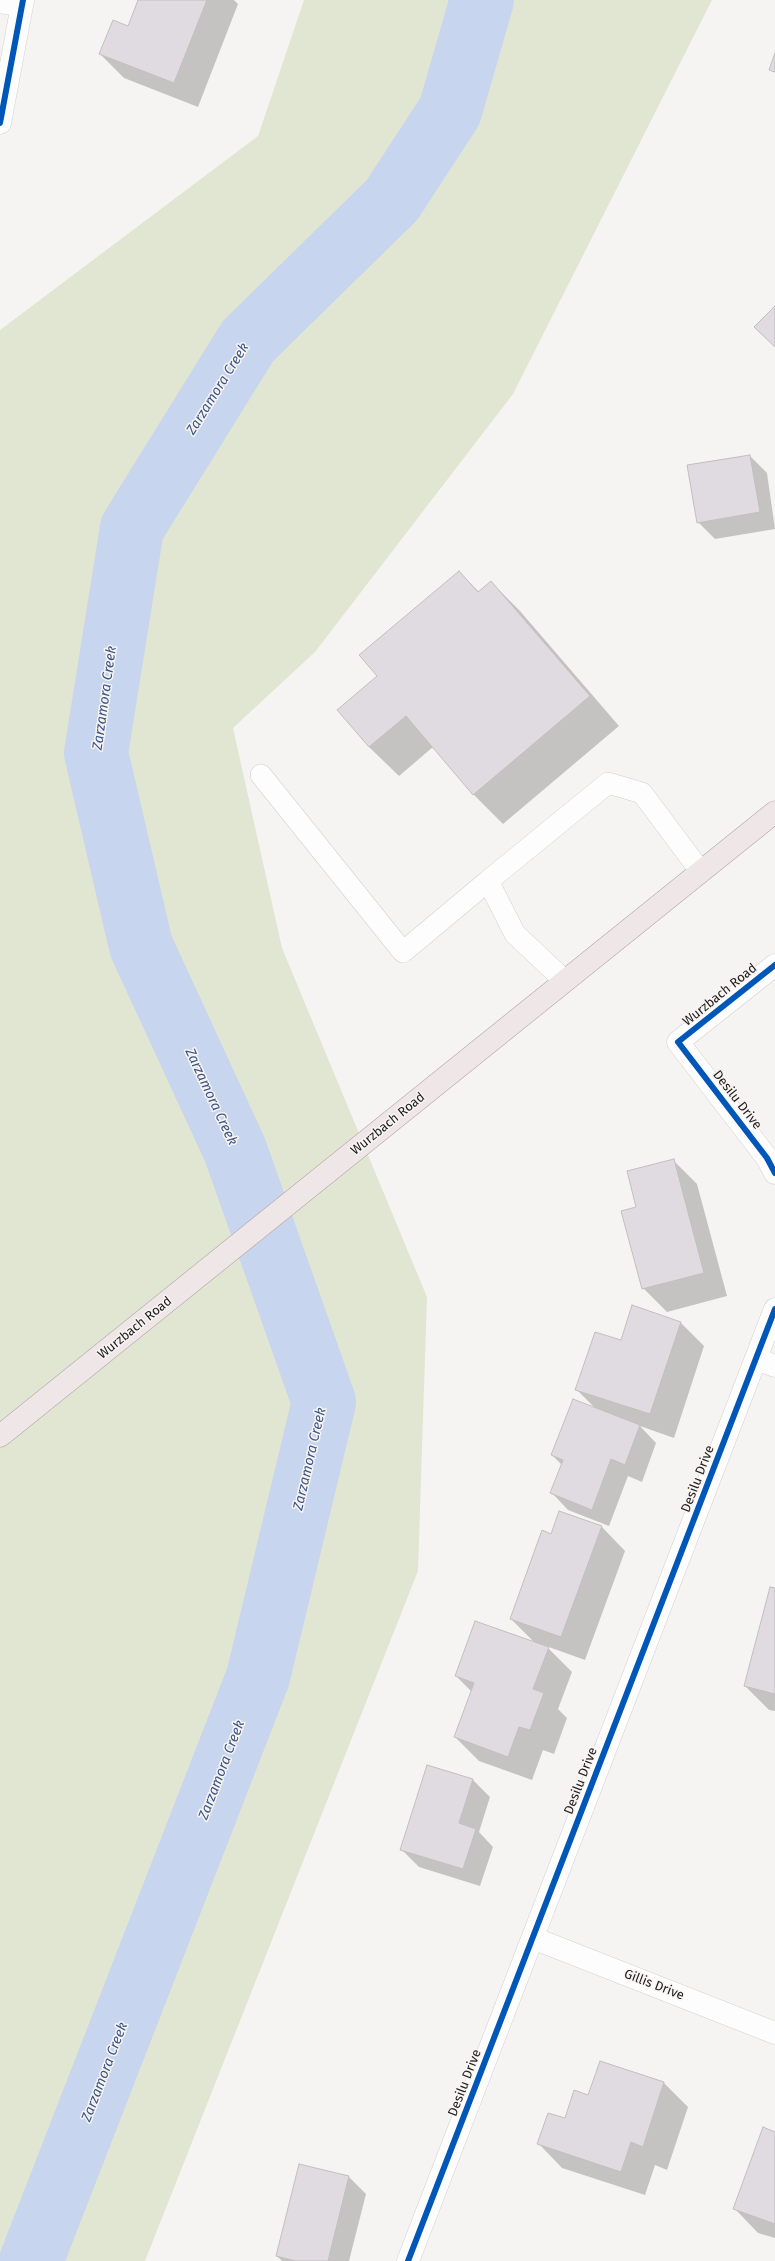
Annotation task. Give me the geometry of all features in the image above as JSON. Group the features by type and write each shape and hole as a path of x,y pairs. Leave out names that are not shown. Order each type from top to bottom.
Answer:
{"main road":[{"name":"Wurzbach Road","path":"0,1436 775,812"}],"street":[{"path":"0,2 22,3 0,123"},
{"name":"Wurzbach Road","path":"678,1042 775,965"},
{"name":"Desilu Drive","path":"678,1042 767,1158 775,1173"},
{"name":"Desilu Drive","path":"408,2261 533,1938 766,1363 775,1309"},
{"name":"Gillis Drive","path":"533,1938 775,2033"}],"lane":[{"path":"261,775 403,952 608,783 642,793 701,872"},
{"path":"488,881 515,934 565,981"}],"green space":[{"path":"304,0 712,0 513,394 315,652 233,728 282,948 427,1297 418,1571 145,2261 0,2261 0,330 258,136"}],"building":[{"path":"138,0 207,0 174,83 99,54 113,20 128,26"},
{"path":"775,53 775,72 769,70"},
{"path":"775,306 775,347 754,327"},
{"path":"750,455 760,512 697,523 687,465"},
{"path":"459,571 478,592 491,581 590,696 473,795 406,716 369,747 337,710 377,676 359,655"},
{"path":"674,1159 704,1273 642,1289 621,1211 636,1207 627,1171"},
{"path":"632,1305 681,1322 650,1414 575,1390 595,1332 621,1340"},
{"path":"573,1399 640,1425 625,1465 611,1459 592,1510 550,1493 563,1460 551,1455"},
{"path":"559,1511 602,1526 561,1637 510,1619 542,1530 551,1534"},
{"path":"770,1587 775,1588 775,1694 744,1686"},
{"path":"475,1621 549,1647 533,1689 544,1693 530,1730 519,1727 508,1757 454,1737 474,1683 455,1676"},
{"path":"427,1765 473,1779 459,1823 476,1829 463,1869 400,1850"},
{"path":"600,2061 664,2082 643,2147 631,2142 621,2172 537,2144 548,2113 565,2118 574,2090 588,2095"},
{"path":"763,2127 775,2132 775,2224 733,2209"},
{"path":"299,2164 349,2176 328,2261 296,2261 276,2256"}],"waterway":[{"name":"Zarzamora Creek","path":"31,2261 258,1677 324,1402 235,1150 141,946 96,753 132,528 248,341 392,200 450,111 482,0"}],"cycle path":[{"path":"0,123 23,0"},
{"path":"775,965 678,1042 767,1158 775,1173"},
{"path":"408,2261 775,1309"}]}
